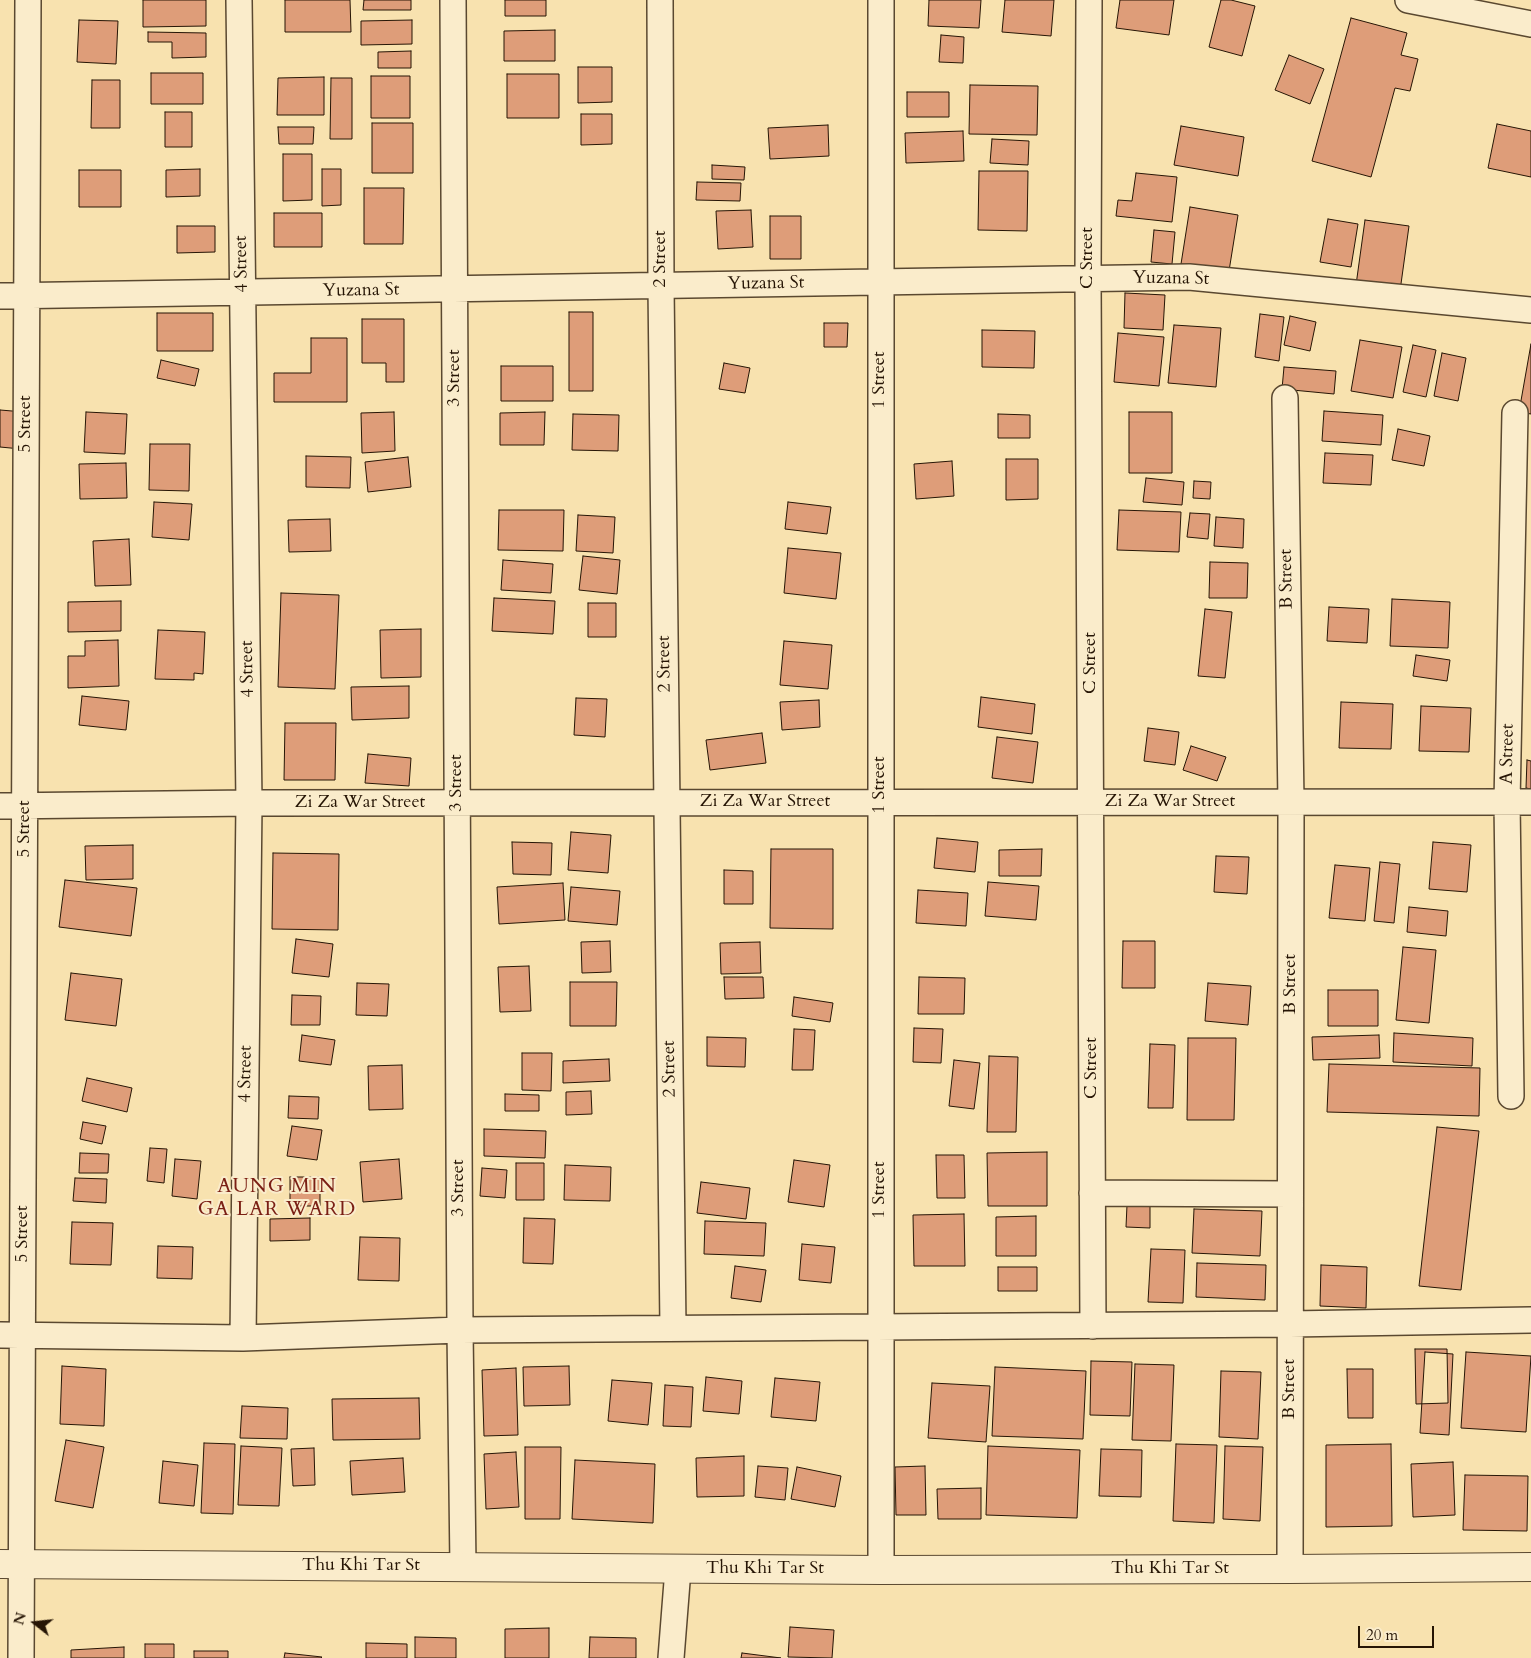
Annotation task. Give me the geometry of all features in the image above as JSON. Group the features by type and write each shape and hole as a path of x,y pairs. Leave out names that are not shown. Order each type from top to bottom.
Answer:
{"street":[{"name":"5 Street","path":"21,1658 11,1564 11,1335 25,807 28,0"},
{"name":"4 Street","path":"239,0 249,802 243,1338"},
{"name":"3 Street","path":"453,0 463,1566"},
{"name":"2 Street","path":"660,0 661,286 673,1328"},
{"name":"1 Street","path":"881,0 881,1570"},
{"name":"C Street","path":"1089,0 1088,279 1092,802 1093,1326"},
{"path":"1408,0 1531,24"},
{"name":"Yuzana St","path":"0,296 1189,277 1531,310"},
{"name":"B Street","path":"1285,398 1291,802 1290,1569"},
{"name":"A Street","path":"1511,1096 1519,802 1515,413"},
{"name":"Zi Za War Street","path":"0,806 249,802 1519,802"},
{"path":"1092,1193 1290,1194"},
{"path":"11,1335 243,1338 460,1330 1093,1326 1531,1320"},
{"name":"Thu Khi Tar St","path":"11,1564 881,1570 1531,1567"},
{"path":"671,1658 678,1569"}],"building":[{"path":"143,0 206,0 206,26 143,27"},
{"path":"285,0 350,0 351,32 285,32"},
{"path":"364,0 411,0 411,10 363,10"},
{"path":"505,0 546,0 546,16 505,16"},
{"path":"929,0 981,0 979,28 928,26"},
{"path":"1005,0 1054,0 1051,36 1002,32"},
{"path":"1120,0 1174,0 1169,35 1116,28"},
{"path":"1221,0 1231,0 1255,6 1242,56 1209,47"},
{"path":"1351,18 1407,33 1401,55 1418,59 1410,91 1395,88 1371,177 1312,161"},
{"path":"79,20 118,21 116,64 77,62"},
{"path":"412,20 412,44 361,45 361,21"},
{"path":"555,30 555,61 504,61 504,31"},
{"path":"148,32 206,33 206,57 172,58 172,42 148,42"},
{"path":"941,35 964,37 963,63 939,62"},
{"path":"411,51 411,68 378,68 378,52"},
{"path":"1289,55 1324,69 1310,104 1275,90"},
{"path":"578,67 612,67 612,102 578,103"},
{"path":"151,73 203,73 203,104 151,104"},
{"path":"507,74 559,74 559,118 507,118"},
{"path":"371,76 410,76 410,118 371,118"},
{"path":"324,77 324,115 277,115 278,78"},
{"path":"331,78 352,78 352,139 330,139"},
{"path":"92,80 120,80 120,128 91,128"},
{"path":"970,85 1038,86 1037,135 969,134"},
{"path":"907,92 949,92 949,117 907,117"},
{"path":"165,112 192,112 192,147 165,147"},
{"path":"581,114 612,114 612,144 581,145"},
{"path":"372,123 413,123 413,173 372,173"},
{"path":"1497,124 1531,131 1531,177 1488,168"},
{"path":"828,125 829,156 770,159 768,128"},
{"path":"1181,126 1244,137 1238,176 1174,165"},
{"path":"278,127 314,127 313,144 279,144"},
{"path":"963,131 964,161 906,163 905,133"},
{"path":"992,139 1029,141 1028,165 990,163"},
{"path":"283,154 312,154 312,200 283,201"},
{"path":"712,165 745,167 744,180 712,179"},
{"path":"200,169 200,196 166,197 166,170"},
{"path":"322,169 341,169 341,205 322,206"},
{"path":"79,170 121,170 121,207 79,207"},
{"path":"979,171 1028,171 1027,231 978,230"},
{"path":"1136,173 1177,177 1172,222 1116,216 1118,200 1132,201"},
{"path":"697,182 741,183 740,201 696,200"},
{"path":"364,188 404,188 403,244 364,244"},
{"path":"1190,207 1238,215 1229,271 1181,264"},
{"path":"751,210 753,247 718,249 716,211"},
{"path":"274,213 322,213 322,247 274,247"},
{"path":"770,216 801,216 801,259 770,259"},
{"path":"1328,219 1358,224 1351,267 1320,262"},
{"path":"1365,220 1409,226 1400,291 1356,285"},
{"path":"177,226 215,226 215,252 177,253"},
{"path":"1154,230 1175,232 1172,264 1151,262"},
{"path":"1125,293 1165,295 1163,330 1124,328"},
{"path":"569,312 593,312 593,391 569,391"},
{"path":"157,313 213,313 213,351 157,351"},
{"path":"1260,314 1284,317 1279,361 1255,357"},
{"path":"1290,316 1316,322 1310,351 1284,345"},
{"path":"362,319 404,319 404,382 386,382 386,363 362,363"},
{"path":"824,323 848,323 847,347 824,347"},
{"path":"1174,325 1221,328 1216,387 1168,383"},
{"path":"982,330 1035,331 1034,368 982,367"},
{"path":"1118,333 1164,337 1159,386 1114,382"},
{"path":"311,338 347,338 347,402 274,402 274,373 311,373"},
{"path":"1360,340 1402,347 1393,398 1351,391"},
{"path":"1531,344 1531,414 1519,412"},
{"path":"1413,345 1436,350 1426,397 1403,392"},
{"path":"1442,353 1466,358 1458,401 1434,396"},
{"path":"161,360 199,369 195,386 157,378"},
{"path":"724,363 750,368 745,393 719,389"},
{"path":"501,366 553,366 553,401 501,401"},
{"path":"1284,367 1336,371 1334,394 1282,389"},
{"path":"0,410 24,412 21,449 0,447"},
{"path":"1324,411 1383,415 1381,445 1322,441"},
{"path":"86,412 127,414 125,454 84,452"},
{"path":"394,412 395,451 362,453 361,413"},
{"path":"545,412 544,445 500,445 500,413"},
{"path":"1129,412 1172,412 1172,473 1129,473"},
{"path":"573,414 619,415 618,451 572,450"},
{"path":"998,414 1030,415 1030,438 998,438"},
{"path":"1398,429 1430,436 1424,466 1392,460"},
{"path":"150,444 190,444 189,491 149,490"},
{"path":"1325,453 1373,455 1371,485 1323,483"},
{"path":"306,456 351,457 350,488 306,487"},
{"path":"408,457 411,487 368,492 365,462"},
{"path":"1006,459 1038,459 1038,499 1006,500"},
{"path":"952,461 954,496 916,499 914,464"},
{"path":"126,463 127,498 80,499 79,464"},
{"path":"1146,478 1184,482 1182,505 1143,502"},
{"path":"1194,481 1211,482 1210,499 1193,498"},
{"path":"154,502 192,504 189,540 152,537"},
{"path":"788,502 831,507 827,534 785,529"},
{"path":"499,510 564,510 563,551 498,550"},
{"path":"1119,510 1181,512 1179,552 1117,550"},
{"path":"1190,513 1210,514 1208,539 1187,537"},
{"path":"578,515 615,517 613,553 576,551"},
{"path":"1216,517 1244,519 1243,548 1214,546"},
{"path":"330,519 331,551 289,552 288,520"},
{"path":"129,539 131,585 95,586 93,541"},
{"path":"788,548 841,553 836,599 784,593"},
{"path":"583,556 620,560 617,594 579,590"},
{"path":"503,560 553,564 551,593 501,590"},
{"path":"1210,562 1248,563 1247,598 1209,598"},
{"path":"281,593 339,595 335,689 278,687"},
{"path":"494,598 555,601 553,634 492,631"},
{"path":"1392,599 1450,602 1448,648 1390,646"},
{"path":"121,601 121,631 68,632 68,602"},
{"path":"588,603 616,603 616,637 588,637"},
{"path":"1329,607 1369,609 1367,643 1327,641"},
{"path":"1205,609 1232,612 1225,678 1198,676"},
{"path":"421,629 421,677 381,678 380,630"},
{"path":"158,630 205,632 203,674 194,673 194,680 155,679"},
{"path":"118,640 119,686 68,688 68,656 85,656 85,641"},
{"path":"784,641 832,645 828,689 780,685"},
{"path":"1416,655 1450,660 1447,681 1413,676"},
{"path":"409,686 409,718 352,720 351,687"},
{"path":"82,696 129,701 126,730 79,725"},
{"path":"981,697 1035,704 1032,734 978,727"},
{"path":"576,698 607,699 605,737 574,735"},
{"path":"819,700 820,727 782,730 780,702"},
{"path":"1341,702 1393,704 1391,749 1339,748"},
{"path":"1421,706 1471,708 1469,752 1419,751"},
{"path":"285,723 336,723 335,780 284,780"},
{"path":"1148,728 1179,732 1175,765 1144,761"},
{"path":"762,733 766,763 710,770 706,740"},
{"path":"997,737 1038,742 1033,783 992,778"},
{"path":"1191,746 1226,757 1217,781 1183,770"},
{"path":"368,754 411,758 409,786 365,783"},
{"path":"1527,760 1531,761 1531,789 1526,788"},
{"path":"571,832 611,835 608,873 568,870"},
{"path":"937,838 978,842 975,872 934,868"},
{"path":"512,842 552,843 551,875 513,874"},
{"path":"1433,842 1471,845 1467,892 1429,889"},
{"path":"133,845 133,879 86,880 85,846"},
{"path":"771,849 833,849 833,929 770,928"},
{"path":"1042,849 1041,876 999,876 999,850"},
{"path":"273,853 339,854 338,930 272,929"},
{"path":"1216,856 1249,857 1247,894 1214,892"},
{"path":"1380,862 1400,864 1394,923 1374,921"},
{"path":"1335,865 1370,868 1365,921 1329,918"},
{"path":"724,870 753,871 753,904 724,904"},
{"path":"65,880 137,888 131,936 59,927"},
{"path":"988,882 1039,886 1036,920 985,916"},
{"path":"563,883 565,920 499,924 497,887"},
{"path":"571,887 620,891 617,925 568,921"},
{"path":"918,890 968,893 966,926 916,923"},
{"path":"1409,907 1448,911 1446,936 1407,932"},
{"path":"296,939 333,944 329,977 292,973"},
{"path":"610,941 611,972 582,973 581,942"},
{"path":"1123,941 1155,941 1155,988 1122,988"},
{"path":"760,942 761,973 721,974 720,943"},
{"path":"1403,947 1436,950 1429,1023 1396,1020"},
{"path":"529,966 531,1011 500,1012 498,967"},
{"path":"71,973 122,979 116,1026 65,1020"},
{"path":"724,977 763,977 764,998 725,999"},
{"path":"919,977 965,978 964,1014 918,1014"},
{"path":"570,982 617,982 616,1026 570,1026"},
{"path":"357,983 389,984 387,1016 356,1015"},
{"path":"1208,983 1251,986 1248,1025 1205,1021"},
{"path":"1328,990 1378,990 1378,1026 1328,1026"},
{"path":"292,995 321,996 320,1025 291,1025"},
{"path":"794,997 833,1003 830,1022 792,1016"},
{"path":"914,1028 943,1029 941,1063 913,1062"},
{"path":"794,1029 815,1030 813,1070 792,1070"},
{"path":"1394,1033 1473,1038 1472,1066 1393,1062"},
{"path":"302,1035 335,1040 331,1065 299,1061"},
{"path":"1379,1035 1380,1058 1313,1060 1312,1037"},
{"path":"707,1037 746,1038 745,1067 707,1066"},
{"path":"1188,1038 1236,1038 1234,1120 1187,1120"},
{"path":"1150,1044 1175,1045 1173,1108 1148,1108"},
{"path":"522,1053 552,1053 551,1091 522,1090"},
{"path":"989,1056 1018,1057 1016,1132 987,1132"},
{"path":"609,1059 610,1081 563,1083 563,1061"},
{"path":"954,1060 980,1063 974,1109 949,1106"},
{"path":"1329,1064 1480,1068 1479,1116 1327,1112"},
{"path":"402,1065 403,1109 369,1110 368,1066"},
{"path":"87,1078 132,1088 127,1112 82,1101"},
{"path":"591,1091 592,1114 566,1115 566,1092"},
{"path":"505,1094 539,1095 539,1111 505,1111"},
{"path":"289,1096 319,1097 318,1119 288,1118"},
{"path":"83,1122 106,1126 102,1144 80,1139"},
{"path":"292,1126 322,1130 317,1160 287,1156"},
{"path":"1437,1127 1479,1131 1461,1290 1419,1286"},
{"path":"484,1129 546,1131 545,1158 484,1156"},
{"path":"150,1148 167,1149 164,1183 147,1181"},
{"path":"1047,1152 1047,1206 988,1206 987,1153"},
{"path":"80,1153 109,1154 108,1173 79,1173"},
{"path":"936,1155 964,1155 965,1198 937,1198"},
{"path":"175,1159 201,1161 197,1199 172,1196"},
{"path":"399,1159 402,1199 363,1202 360,1162"},
{"path":"794,1160 830,1165 824,1207 788,1202"},
{"path":"516,1163 544,1163 544,1200 516,1200"},
{"path":"565,1165 611,1167 610,1201 564,1200"},
{"path":"482,1168 507,1170 505,1198 480,1196"},
{"path":"290,1177 320,1177 320,1206 290,1206"},
{"path":"75,1178 107,1179 106,1203 73,1201"},
{"path":"701,1182 750,1188 746,1219 697,1213"},
{"path":"1127,1205 1150,1205 1150,1228 1126,1227"},
{"path":"1194,1209 1262,1211 1260,1256 1192,1253"},
{"path":"964,1214 965,1266 914,1266 913,1215"},
{"path":"1036,1216 1036,1256 996,1256 996,1217"},
{"path":"310,1218 310,1240 270,1241 270,1219"},
{"path":"524,1218 555,1219 553,1264 523,1263"},
{"path":"705,1221 766,1223 764,1256 704,1254"},
{"path":"72,1222 113,1223 111,1265 70,1264"},
{"path":"360,1237 400,1238 399,1281 358,1280"},
{"path":"802,1244 835,1247 831,1283 799,1280"},
{"path":"158,1246 193,1247 192,1279 157,1278"},
{"path":"1151,1249 1185,1250 1183,1303 1148,1302"},
{"path":"1197,1263 1266,1265 1265,1300 1196,1297"},
{"path":"1321,1265 1367,1267 1366,1308 1320,1306"},
{"path":"735,1266 766,1270 761,1302 731,1298"},
{"path":"998,1267 1037,1267 1037,1291 998,1291"},
{"path":"1415,1349 1447,1349 1448,1403 1416,1404"},
{"path":"1425,1352 1453,1354 1449,1435 1420,1433"},
{"path":"1466,1352 1531,1356 1526,1432 1461,1428"},
{"path":"1091,1361 1132,1362 1130,1416 1090,1415"},
{"path":"1135,1364 1174,1365 1171,1441 1132,1440"},
{"path":"62,1366 106,1369 104,1426 60,1424"},
{"path":"569,1366 570,1405 524,1406 523,1367"},
{"path":"995,1367 1086,1371 1083,1439 992,1436"},
{"path":"516,1368 518,1435 484,1436 482,1370"},
{"path":"1347,1369 1373,1369 1373,1418 1348,1418"},
{"path":"1221,1371 1261,1372 1258,1439 1219,1437"},
{"path":"706,1377 742,1381 739,1414 703,1411"},
{"path":"775,1378 820,1382 816,1421 771,1417"},
{"path":"612,1380 652,1383 648,1425 608,1421"},
{"path":"932,1383 990,1386 986,1442 928,1438"},
{"path":"665,1385 693,1387 691,1427 663,1426"},
{"path":"419,1398 420,1439 333,1440 332,1399"},
{"path":"242,1406 288,1408 287,1439 240,1438"},
{"path":"66,1440 104,1447 93,1508 55,1501"},
{"path":"204,1443 235,1444 233,1514 201,1513"},
{"path":"1176,1444 1217,1445 1214,1523 1173,1521"},
{"path":"1391,1444 1392,1526 1326,1527 1326,1445"},
{"path":"241,1446 282,1448 279,1506 238,1505"},
{"path":"988,1446 1080,1450 1077,1518 986,1515"},
{"path":"1225,1446 1263,1447 1260,1521 1223,1519"},
{"path":"525,1447 561,1447 560,1519 525,1519"},
{"path":"314,1448 315,1485 293,1486 291,1449"},
{"path":"1101,1449 1142,1450 1141,1497 1099,1496"},
{"path":"516,1452 519,1507 486,1509 484,1454"},
{"path":"744,1456 744,1496 697,1497 696,1458"},
{"path":"403,1458 405,1492 352,1495 350,1461"},
{"path":"575,1460 655,1464 653,1523 572,1519"},
{"path":"163,1461 198,1465 194,1506 159,1503"},
{"path":"1453,1462 1455,1515 1413,1517 1411,1464"},
{"path":"758,1466 788,1468 785,1500 755,1497"},
{"path":"925,1466 926,1515 896,1515 895,1467"},
{"path":"797,1467 841,1476 835,1507 791,1499"},
{"path":"1465,1475 1528,1476 1527,1531 1463,1530"},
{"path":"981,1488 981,1519 938,1519 937,1489"},
{"path":"790,1627 834,1630 832,1658 788,1657"},
{"path":"549,1628 549,1658 505,1658 505,1629"},
{"path":"415,1637 456,1638 456,1658 415,1658"},
{"path":"590,1637 636,1638 636,1658 589,1658"},
{"path":"366,1643 407,1644 407,1658 366,1658"},
{"path":"145,1644 174,1644 174,1658 145,1658"},
{"path":"124,1647 124,1658 71,1658 71,1650"},
{"path":"194,1651 228,1651 228,1658 194,1658"},
{"path":"285,1653 322,1657 284,1658"},
{"path":"742,1653 781,1658 741,1658"}],"district":[{"name":"AUNG MIN GA LAR WARD","path":"277,1198"}]}
